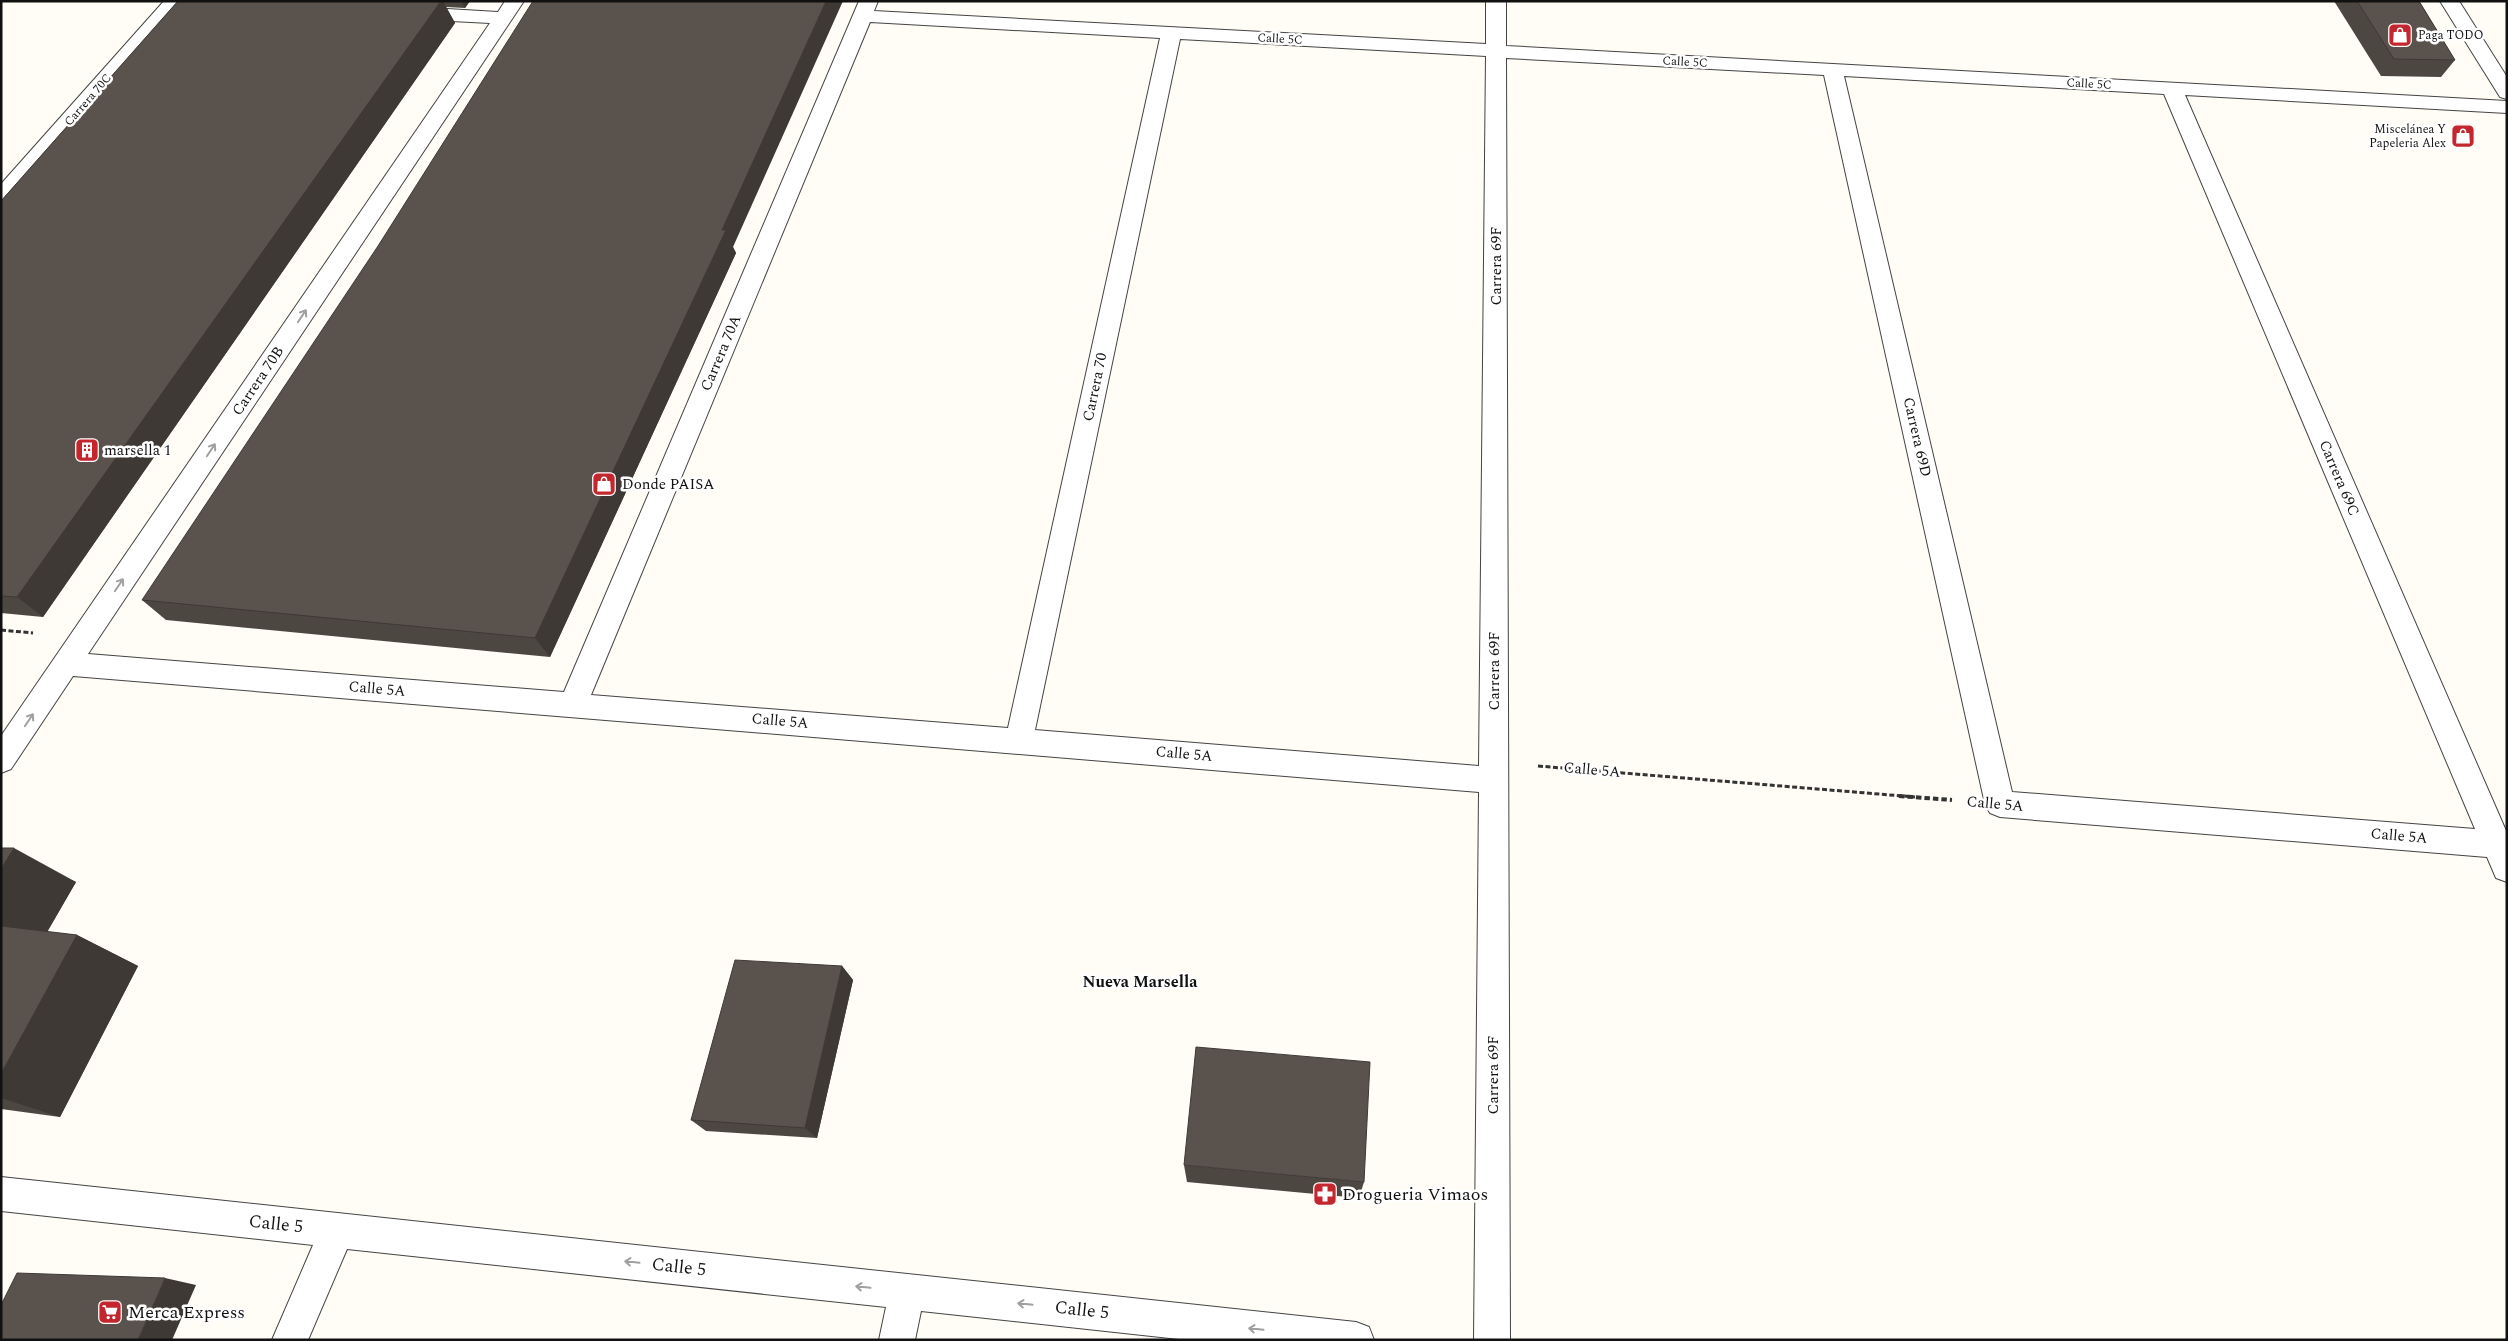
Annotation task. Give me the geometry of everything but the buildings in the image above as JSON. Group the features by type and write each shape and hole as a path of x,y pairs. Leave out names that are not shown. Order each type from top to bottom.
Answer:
{"street":[{"name":"Carrera 70C","path":"1,198 175,1"},
{"path":"187,1 197,2"},
{"name":"Carrera 69F","path":"1492,1340 1496,1"},
{"path":"2449,1 2507,93"},
{"name":"Calle 5C","path":"866,9 1171,34 2507,107"},
{"name":"Carrera 70A","path":"573,704 866,9"},
{"path":"394,12 509,10"},
{"name":"Carrera 70B","path":"1,760 509,10"},
{"name":"Carrera 70","path":"1019,741 1171,34"},
{"name":"Carrera 69D","path":"1833,70 2000,804"},
{"name":"Carrera 69C","path":"2172,89 2502,856"},
{"name":"Calle 5A","path":"67,664 1019,741 1494,771"},
{"name":"Calle 5A","path":"2000,804 2502,856"},
{"name":"Calle 5","path":"1,1194 1356,1340"},
{"path":"290,1340 337,1230"},
{"path":"896,1340 907,1291"}],"path":[{"name":"Calle 5A","path":"1494,771 2000,804"}],"place":[{"name":"Paga TODO","path":"2400,35"},
{"name":"Miscelánea Y Papeleria Alex","path":"2463,136"},
{"name":"marsella 1","path":"87,450"},
{"name":"Donde PAISA","path":"604,484"},
{"name":"Drogueria Vimaos","path":"1325,1194"},
{"name":"Merca Express","path":"110,1312"}],"district":[{"name":"Nueva Marsella","path":"1140,982"}]}
